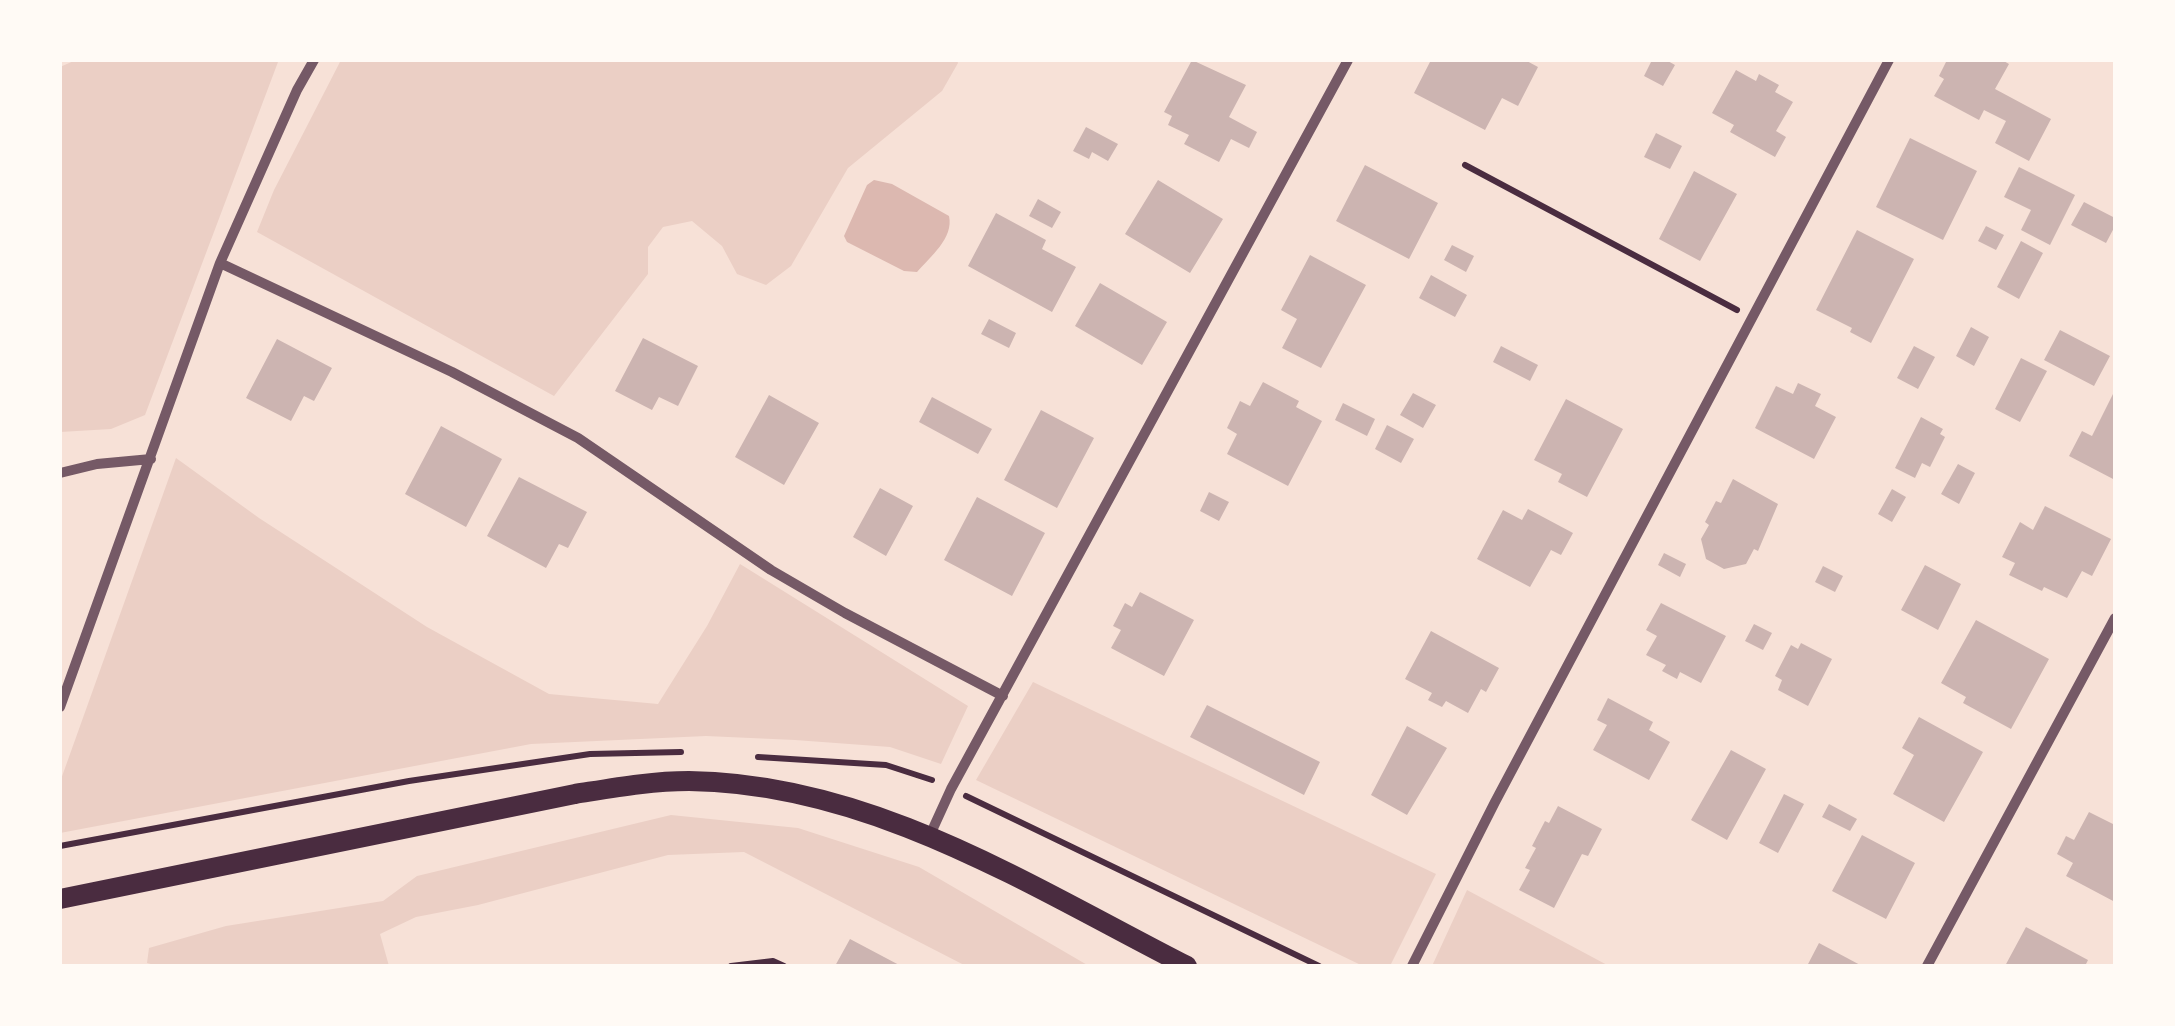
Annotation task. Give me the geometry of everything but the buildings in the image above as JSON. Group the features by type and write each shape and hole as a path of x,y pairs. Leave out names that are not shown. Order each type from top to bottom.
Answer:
{"main road":[{"path":"60,900 488,810 634,785 686,781 766,788 864,811 930,836 1187,966"}],"street":[{"path":"60,707 220,263 314,60"},
{"path":"930,836 951,789 1348,60"},
{"path":"1412,966 1494,802 1888,60"},
{"path":"220,263 452,372 578,438 771,570 1003,696"},
{"path":"60,473 96,464 151,459"},
{"path":"1927,966 2115,618"}],"path":[{"path":"1465,165 1751,318"},
{"path":"60,846 409,781 590,754 685,752"},
{"path":"744,756 886,765 914,772 1320,966"},
{"path":"731,966 773,962 784,966"}],"shaded area":[{"path":"76,60 278,62 145,415 111,429 60,432 60,67"},
{"path":"341,60 958,63 942,91 848,168 791,266 766,285 737,274 722,246 692,221 663,227 648,247 648,274 554,396 257,232 274,190"},
{"path":"874,180 892,184 949,216 944,239 917,272 904,271 847,242 844,236 867,185"},
{"path":"176,458 259,518 427,627 549,694 658,704 740,564 968,706 941,764 890,747 795,740 706,736 531,744 60,833 60,782"},
{"path":"1033,682 1436,874 1390,966 1363,966 976,780"},
{"path":"671,815 798,828 919,867 1089,966 966,966 744,852 668,855 478,905 416,917 380,934 389,966 147,963 149,948 226,926 383,901 417,876"},
{"path":"1467,890 1609,966 1432,966"}]}
